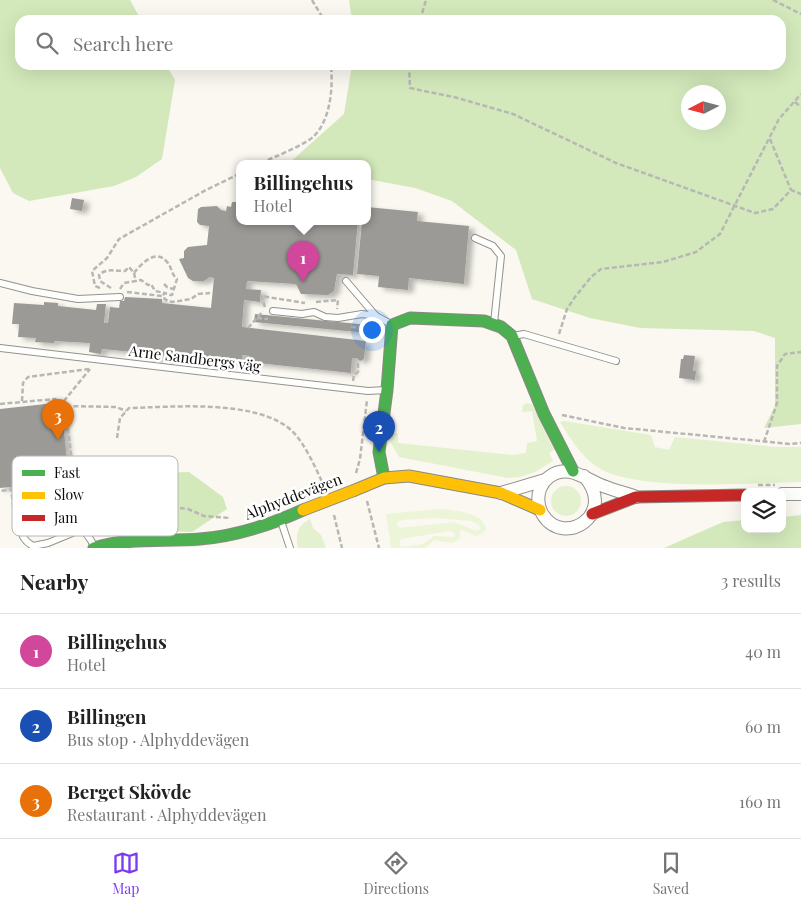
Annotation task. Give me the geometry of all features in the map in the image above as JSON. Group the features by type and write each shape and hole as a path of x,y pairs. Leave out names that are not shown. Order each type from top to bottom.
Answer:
{"street":[{"path":"384,478 379,452 387,390 392,324 410,318 484,321 501,327 512,336 544,414 579,474 591,484 595,494 592,514"},
{"path":"636,497 606,487 579,474 563,471 553,474 545,480 538,495 540,510 546,519 554,526 565,528 575,527 585,522 592,514 606,506 636,497 741,495"},
{"name":"Alphyddevägen","path":"94,548 111,542 130,540 200,538 245,533 384,478 408,476 501,493 540,510"},
{"name":"Alphyddevägen","path":"501,493 545,480"},
{"path":"786,491 801,494"}],"lane":[{"path":"476,238 493,246 501,256 494,324"},
{"path":"346,282 376,316"},
{"path":"0,283 78,299 120,297"},
{"path":"273,311 302,314 314,312 325,317 334,318 362,314 376,316 392,324"},
{"path":"512,336 524,334 616,361"},
{"name":"Arne Sandbergs väg","path":"0,348 352,390 387,390"},
{"path":"281,520 290,548"},
{"path":"22,536 25,541 33,546 48,543 64,536"},
{"path":"87,536 94,548"}],"path":[{"path":"312,0 321,15"},
{"path":"422,15 426,0"},
{"path":"773,0 801,14"},
{"path":"267,160 313,137 320,129 327,112 332,70"},
{"path":"409,70 410,88 454,97 513,114 616,163 754,213 773,209 791,190"},
{"path":"556,343 567,309 591,277 601,269 663,262 696,252 720,234 779,119 801,94"},
{"path":"794,102 801,107"},
{"path":"770,138 791,190 801,194"},
{"path":"210,292 198,294 191,299 172,302 162,296 107,290 95,286 92,270 107,258 119,239 206,190 236,175"},
{"path":"134,273 140,264 148,258 162,258 167,262 173,276 177,279 172,295 167,295 165,292 155,291 151,284 148,285 141,280 136,282 122,284 118,290 104,284 99,275 102,272 113,270 125,271 129,267 134,273 136,282"},
{"path":"164,284 167,288 173,289"},
{"path":"162,296 165,292"},
{"path":"261,296 304,303 338,300 339,305 334,318"},
{"path":"248,328 265,308"},
{"path":"764,442 776,403 777,366 785,354 801,352"},
{"path":"352,390 354,375 358,372 358,362"},
{"path":"22,402 23,383 28,377 90,369"},
{"path":"59,407 84,376"},
{"path":"356,476 360,459 368,391"},
{"path":"0,404 54,399 65,406 116,407 126,411"},
{"path":"62,403 65,407 71,456"},
{"path":"65,406 71,456"},
{"path":"117,438 120,418 129,408 194,407 245,410 271,417 291,430 310,457 327,494"},
{"path":"562,415 624,428 764,442 801,443"},
{"path":"757,486 772,488"},
{"path":"11,487 12,497"},
{"path":"365,496 379,548"},
{"path":"178,508 188,509 204,516 233,518"},
{"path":"332,509 342,548"}],"green space":[{"path":"0,0 130,0 138,15 15,15 15,70 169,70 175,80 162,159 136,177 114,186 29,201 13,193 0,168"},
{"path":"349,0 801,0 801,424 764,428 775,406 775,338 754,331 640,328 590,318 532,299 516,250 452,201 415,188 371,180 371,160 292,160 344,114 351,70 786,70 786,15 351,15"},
{"path":"526,403 532,404 554,450 549,453 553,461 535,472 520,477 508,478 399,457 391,443 392,433 398,433 398,443 512,455 526,453 527,443 537,441 532,411 522,412 523,405"},
{"path":"564,421 651,435 655,447 669,450 675,437 776,447 801,447 801,482 697,484 667,483 617,476 599,468 587,459 577,448 560,422"},
{"path":"178,472 189,472 223,497 227,509 192,532 178,532"},
{"path":"566,486 577,490 581,501 577,512 566,516 555,512 551,501 555,490"},
{"path":"439,509 459,511 474,515 480,519 486,529 483,533 476,536 460,529 460,538 453,543 434,540 425,548 391,548 386,514","holes":["436,518 471,521 479,525 480,529 476,531 454,522 400,528 397,526 397,522 402,520","450,531 455,534 454,537 434,536 423,544 402,547 399,545 401,539"]},
{"path":"801,515 801,548 664,548 723,522 741,520 741,533 786,533 786,517"},
{"path":"310,519 313,528 321,535 326,548 298,548 298,531"}],"building":[{"path":"72,198 84,200 82,211 70,209"},
{"path":"232,202 236,202 236,225 358,225 353,275 337,274 334,291 328,295 301,294 296,284 247,281 246,289 261,290 260,302 244,300 242,327 366,341 364,359 360,361 357,358 352,358 351,373 249,362 250,356 242,355 242,362 170,356 170,360 144,358 145,353 102,349 101,354 89,352 90,343 35,342 36,338 18,337 19,324 12,324 14,303 44,305 44,302 58,303 58,306 96,310 97,304 106,304 104,323 108,323 110,307 119,308 120,301 124,301 125,297 162,299 162,303 211,308 214,278 210,277 204,281 193,281 188,278 179,259 184,258 184,251 188,247 207,245 209,226 200,225 197,222 198,209 201,207 217,206 221,210 226,211 227,206 231,207"},
{"path":"371,207 418,212 417,221 469,226 464,284 409,278 408,290 378,287 379,276 357,274 362,225 371,225"},
{"path":"255,314 379,326 378,334 254,322"},
{"path":"684,355 695,356 693,371 696,371 695,380 679,378 681,359 683,359"},
{"path":"55,403 62,410 66,456 12,456 12,487 0,488 0,409"}],"traffic: fast":[{"path":"384,478 379,452 387,390 392,325 410,318 484,321 501,327 512,336 544,414 573,471"},
{"path":"94,548 120,542 200,539 227,535 266,525 303,510"}],"traffic: slow":[{"path":"355,490 384,478 409,476 501,493 540,510"},
{"path":"303,510 355,490"}],"traffic: jam":[{"path":"592,514 636,497 741,495"}],"place":[{"name":"Billingehus","path":"303,282"},
{"name":"Berget Skövde","path":"58,440"},
{"name":"Billingen","path":"379,452"}]}
